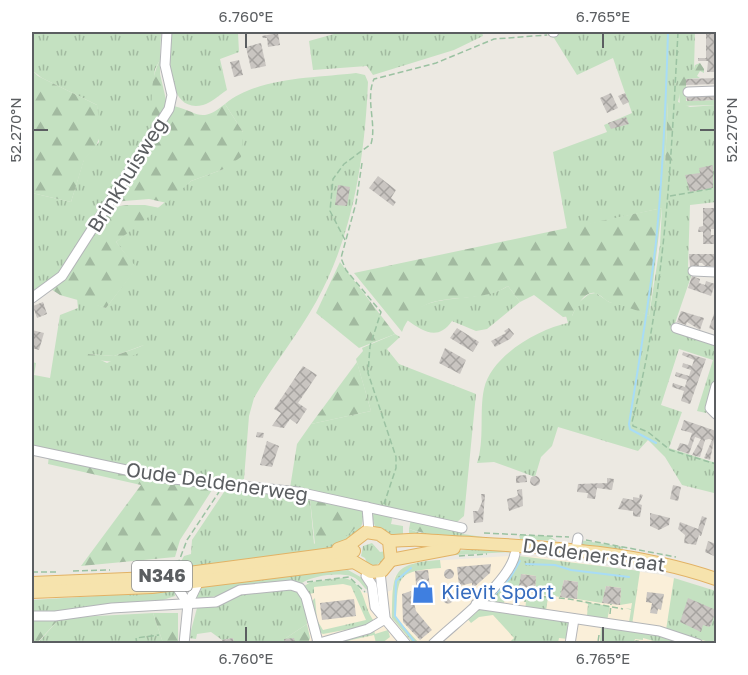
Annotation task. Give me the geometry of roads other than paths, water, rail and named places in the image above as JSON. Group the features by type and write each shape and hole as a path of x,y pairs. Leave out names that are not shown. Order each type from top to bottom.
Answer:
{"main road":[{"path":"366,576 353,556 359,543 368,535 390,550 380,572"},
{"name":"Deldenerstraat","path":"390,550 445,543 470,545"},
{"name":"Deldenerstraat","path":"390,550 470,545 577,544 715,575"},
{"name":"N346","path":"32,592 100,591 175,584 325,567 353,556"},
{"name":"N346","path":"32,583 151,578 292,559 353,556 367,571 380,572"}],"street":[{"name":"Brinkhuisweg","path":"32,297 57,281 68,268 170,109 172,95 165,64 167,32"},
{"path":"688,92 717,91"},
{"path":"693,271 717,272"},
{"path":"676,328 717,341"},
{"path":"716,391 710,408 717,414"},
{"name":"Oude Deldenerweg","path":"32,450 164,478 222,486 290,491 462,528"},
{"path":"367,507 368,535"},
{"path":"433,644 501,581 515,554"},
{"path":"380,572 385,619"},
{"path":"366,576 372,585 375,607 406,644"},
{"path":"184,644 188,604 199,580"},
{"path":"175,584 188,604"},
{"path":"32,616 55,616 112,608 209,602 240,590 291,585 300,588 306,597 317,643 368,629 385,619"},
{"path":"476,604 659,631 698,644"},
{"path":"570,644 574,619"}],"waterway":[{"path":"656,443 630,429 629,424 656,242 661,190 668,32"},
{"path":"490,600 510,578 520,561"},
{"path":"526,564 555,565 571,570 629,577"},
{"path":"411,568 396,581 395,616 416,644"}],"place":[{"name":"Kievit Sport","path":"423,592"}]}
